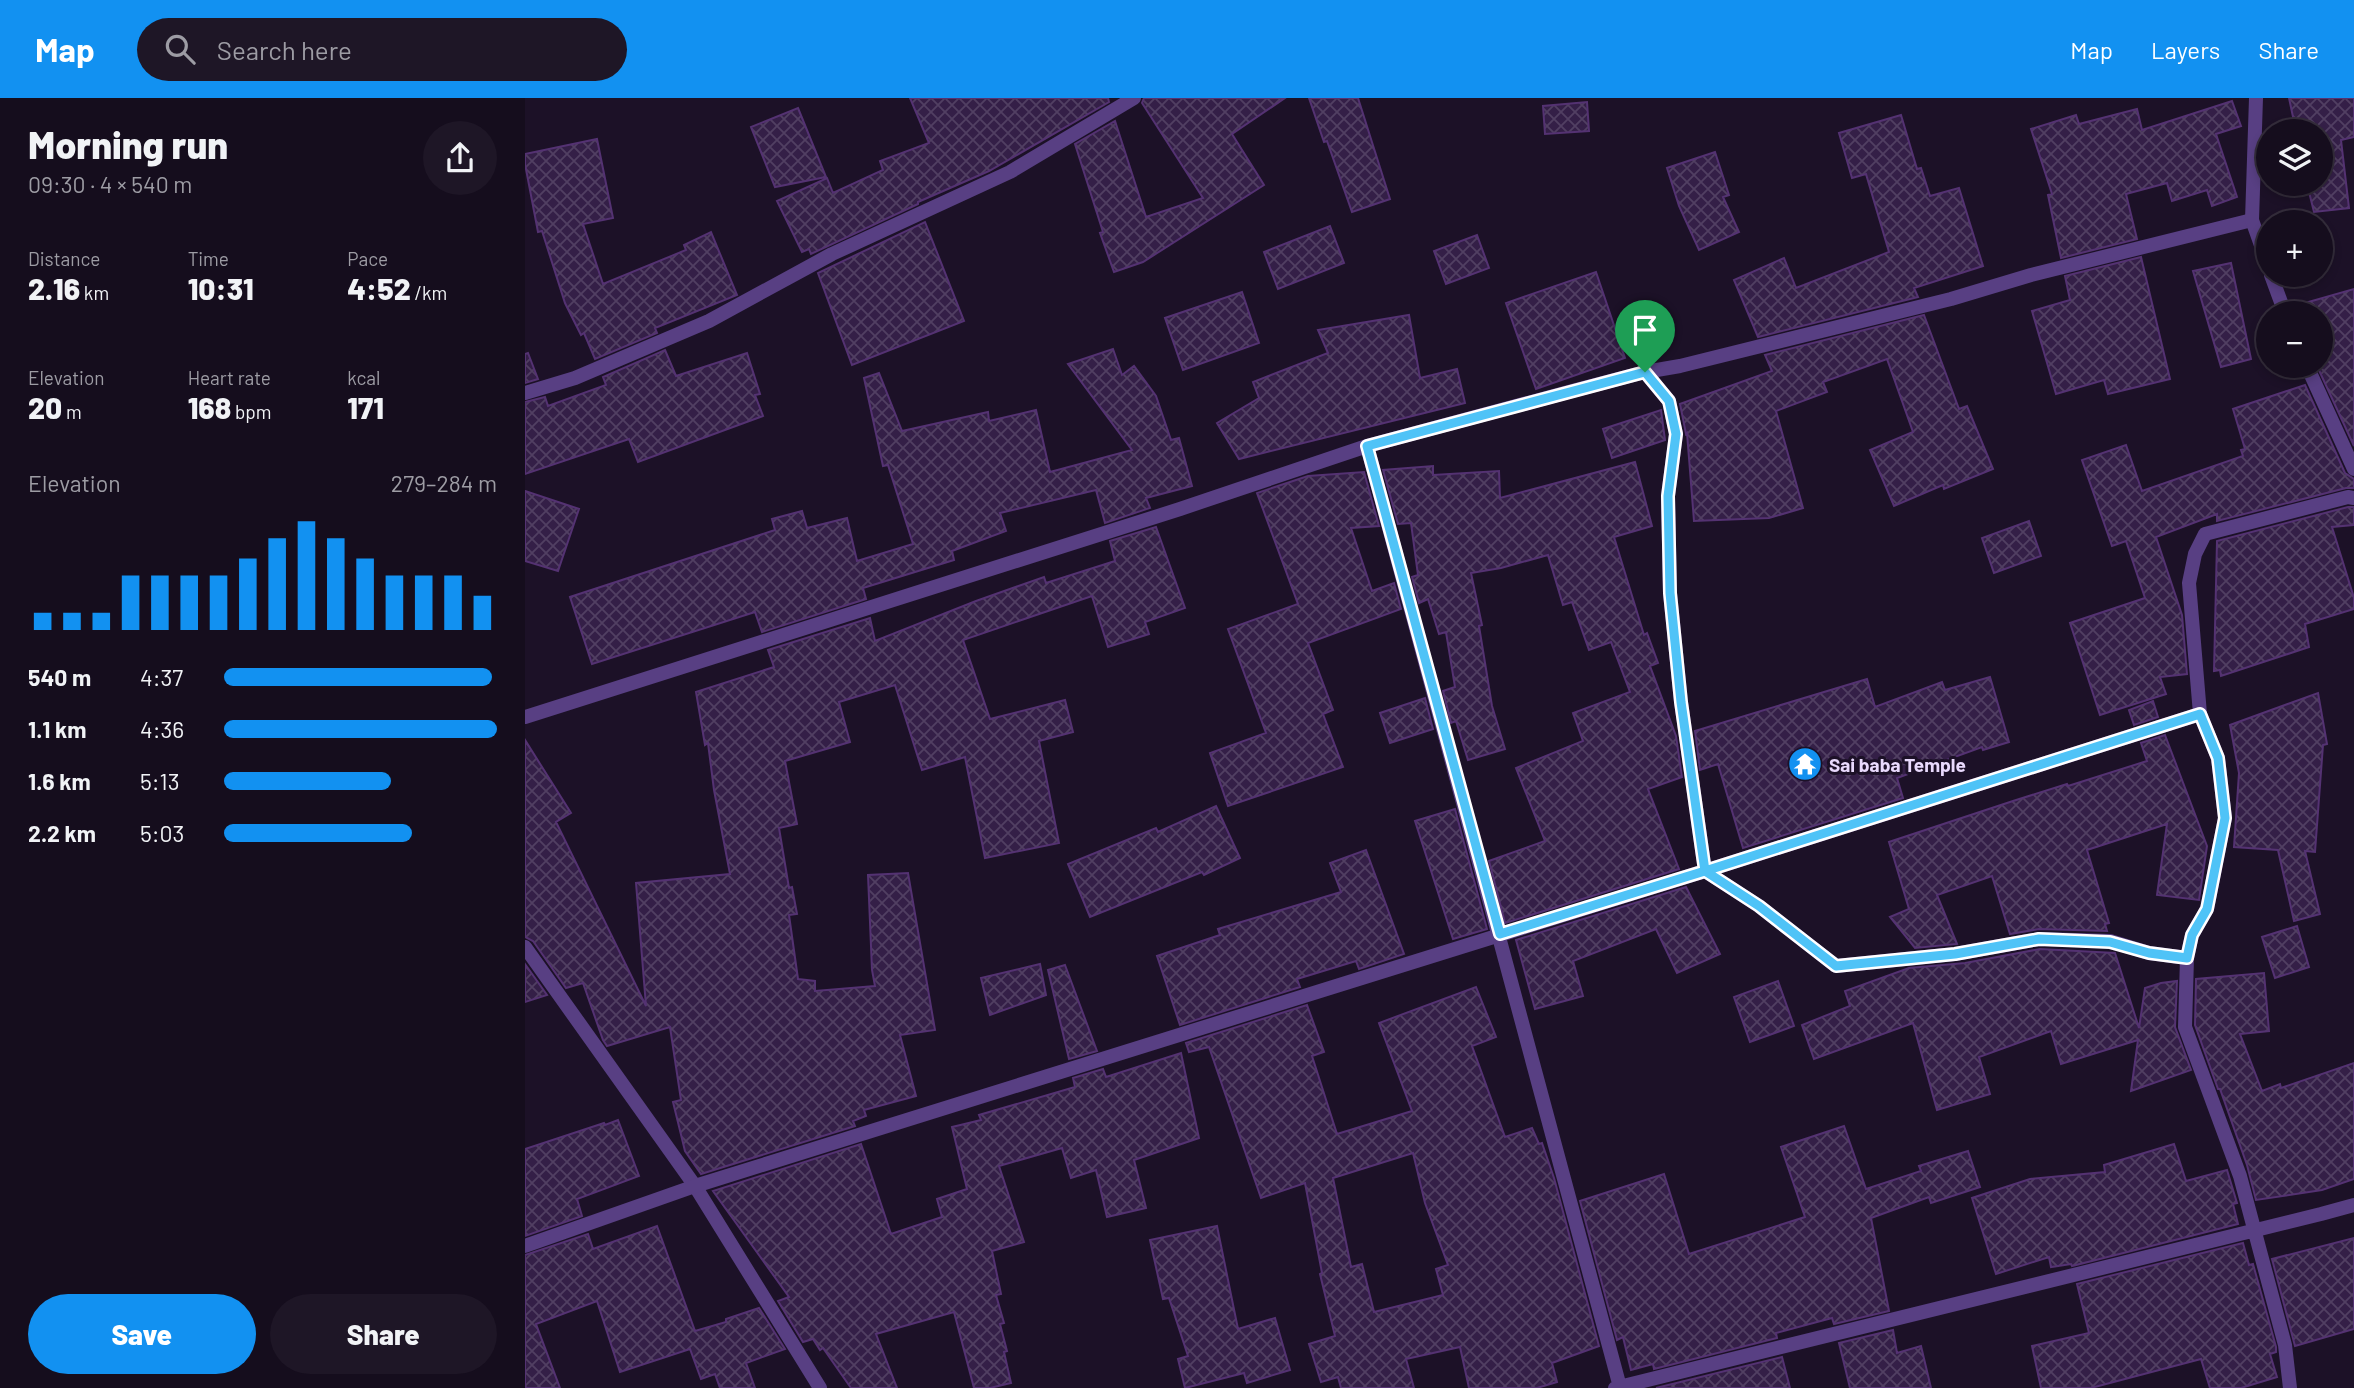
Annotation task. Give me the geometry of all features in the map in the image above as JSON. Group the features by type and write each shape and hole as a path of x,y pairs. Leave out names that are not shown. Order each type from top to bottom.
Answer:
{"street":[{"path":"525,393 575,378 709,321 832,254 1010,172 1134,98"},
{"path":"2256,98 2252,220 2256,231"},
{"path":"525,717 1180,509 1367,446 1645,372 1693,363 1951,299 2044,271 2252,220"},
{"path":"1645,372 1669,401 1676,434 1668,496 1670,593 1681,702 1705,871 1759,906 1836,966 1955,954 2039,939 2110,942 2149,953 2187,958"},
{"path":"2312,378 2354,469"},
{"path":"1367,446 1500,934 1617,1387 2354,1205"},
{"path":"2290,1388 2285,1345 2240,1175 2185,1027 2187,958 2192,935 2207,909 2225,818 2218,758 2200,714 2189,583 2195,554 2205,534 2348,497 2354,498"},
{"path":"525,1246 695,1186 2200,714"},
{"path":"525,947 695,1186 820,1388"}],"building":[{"path":"910,98 1108,98 1109,102 989,171 811,254 809,249 802,252 777,201 827,178 833,193 883,170 880,161 929,143"},
{"path":"1144,98 1285,98 1232,134 1264,185 1143,262 1114,272 1075,144 1115,121 1146,217 1203,198 1142,103"},
{"path":"1309,98 1358,98 1390,199 1352,212"},
{"path":"2289,98 2354,98 2354,137 2341,140 2349,208 2314,210 2310,196 2333,196 2333,119 2293,119"},
{"path":"2232,101 2241,126 2216,134 2237,197 2212,206 2207,190 2172,201 2167,183 2126,194 2137,239 2061,258 2048,195 2052,194 2031,129 2076,115 2079,124 2137,109 2142,130"},
{"path":"1587,102 1589,131 1545,134 1543,106"},
{"path":"798,108 826,177 775,187 751,127"},
{"path":"1901,115 1917,169 1921,168 1930,196 1959,188 1983,266 1914,288 1918,297 1758,337 1734,280 1784,258 1796,288 1889,252 1866,174 1852,178 1839,133"},
{"path":"597,139 613,218 583,224 603,284 686,250 684,245 711,232 737,295 655,328 657,333 595,359 584,333 581,335 565,303 542,231 538,232 525,154"},
{"path":"1715,152 1729,195 1723,197 1739,232 1699,250 1679,206 1667,168"},
{"path":"925,222 964,321 852,365 818,273"},
{"path":"1330,226 1344,263 1278,289 1264,252"},
{"path":"1477,235 1489,268 1446,284 1434,251"},
{"path":"2141,257 2170,379 2108,394 2104,380 2056,394 2032,311 2070,300 2065,276"},
{"path":"2231,263 2251,359 2221,367 2193,271"},
{"path":"1596,272 1625,358 1536,389 1506,303"},
{"path":"2354,289 2354,446 2323,378 2333,378 2333,301 2312,301"},
{"path":"1242,292 1259,343 1183,370 1165,318"},
{"path":"1409,315 1420,378 1457,369 1465,403 1239,459 1217,423 1259,398 1253,382 1328,353 1318,330"},
{"path":"1924,315 1959,409 1967,406 1993,469 1944,489 1943,485 1894,506 1870,450 1913,432 1887,359 1823,382 1827,392 1776,411 1803,508 1769,518 1694,521 1687,433 1680,404 1772,371 1765,355"},
{"path":"1113,349 1122,375 1134,366 1156,396 1171,440 1179,438 1192,486 1146,498 1150,508 1105,523 1096,490 1000,513 1006,531 952,551 954,560 863,588 866,599 762,632 755,612 592,664 570,597 775,530 772,519 802,511 807,528 847,518 857,561 913,544 888,465 883,466 864,378 879,373 902,431 988,412 989,421 1036,410 1050,472 1132,450 1068,364"},
{"path":"665,350 676,376 747,353 760,394 755,395 763,416 638,462 629,439 525,474 525,402 545,397 548,406 606,385 603,377"},
{"path":"528,353 538,379 525,383 525,354"},
{"path":"2305,385 2345,473 2354,479 2354,488 2217,521 2217,514 2156,537 2182,615 2187,674 2160,677 2166,694 2100,715 2070,623 2145,598 2126,541 2112,546 2082,460 2126,445 2142,491 2243,456 2241,450 2245,449 2233,409"},
{"path":"1661,410 1665,440 1612,458 1603,429"},
{"path":"1635,462 1652,526 1614,537 1644,635 1647,633 1658,663 1650,666 1676,736 1682,777 1648,789 1679,869 1505,923 1489,861 1545,841 1516,768 1583,741 1573,713 1630,692 1611,642 1589,650 1572,602 1563,605 1548,555 1471,573 1482,625 1479,626 1492,706 1505,749 1468,760 1456,721 1451,723 1443,691 1455,687 1446,632 1439,634 1428,599 1419,603 1412,577 1418,575 1411,523 1398,524 1383,470 1433,466 1433,475 1499,471 1500,498"},
{"path":"1364,472 1379,526 1351,528 1372,591 1394,583 1401,609 1308,643 1333,710 1323,714 1343,767 1228,806 1210,753 1266,733 1228,629 1298,604 1257,493 1308,476"},
{"path":"525,491 579,509 558,571 525,561"},
{"path":"2354,507 2354,525 2332,527 2354,598 2354,609 2305,624 2309,647 2221,676 2220,670 2214,671 2217,541"},
{"path":"2029,521 2041,556 1994,573 1982,538"},
{"path":"1156,527 1185,608 1145,622 1149,634 1108,647 1092,596 963,640 990,719 1065,700 1073,732 1039,741 1059,843 985,858 965,757 922,770 895,685 839,702 850,742 785,761 797,824 779,828 789,888 792,887 797,914 789,915 798,979 815,981 815,991 875,986 868,875 908,873 935,1030 900,1035 916,1096 864,1110 866,1116 853,1121 855,1126 701,1174 685,1151 673,1102 681,1100 670,1027 607,1046 583,983 566,988 533,941 525,937 525,740 571,813 556,822 646,1006 636,883 730,874 708,743 705,745 696,692 774,667 768,650 870,618 875,641 1044,577 1046,583 1115,561 1110,541"},
{"name":"Sai baba Temple","path":"1990,677 2009,742 1983,750 1982,747 1897,778 1903,798 1743,848 1718,764 1700,770 1695,731 1867,679 1875,707 1942,682 1945,690"},
{"path":"2318,693 2327,744 2323,745 2315,852 2305,851 2320,914 2294,921 2278,850 2234,847 2239,773 2230,725"},
{"path":"1425,698 1433,729 1390,743 1380,713"},
{"path":"2153,701 2158,717 2134,725 2129,710"},
{"path":"2165,735 2207,846 2199,900 2157,895 2167,824 2087,850 2109,923 2105,924 2107,931 2039,929 2010,934 1992,876 1937,895 1957,944 1915,948 1890,917 1909,909 1889,842 2147,761 2141,743"},
{"path":"1216,806 1240,858 1204,875 1202,872 1090,917 1068,864 1156,828 1158,832"},
{"path":"1455,809 1487,929 1453,939 1415,821"},
{"path":"1366,850 1404,954 1359,969 1356,961 1297,979 1300,987 1180,1025 1157,956 1220,935 1218,929 1341,892 1330,863"},
{"path":"1686,887 1720,954 1677,973 1656,929 1573,961 1583,996 1535,1009 1516,940"},
{"path":"2297,926 2309,967 2275,978 2262,937"},
{"path":"2040,949 2115,953 2139,1028 2145,988 2177,981 2175,1027 2191,1070 2131,1091 2138,1040 2061,1064 2051,1031 1979,1057 1990,1094 1937,1110 1913,1023 1814,1059 1802,1025 1850,1006 1845,991 1909,968 1965,963"},
{"path":"525,964 547,995 525,1002"},
{"path":"1040,964 1046,995 990,1015 981,978"},
{"path":"1065,965 1097,1051 1069,1059 1048,970"},
{"path":"2264,973 2269,1031 2240,1034 2262,1091 2280,1084 2281,1088 2354,1063 2354,1179 2322,1190 2256,1200 2247,1165 2195,1025 2196,979"},
{"path":"1778,981 1794,1026 1750,1042 1734,997"},
{"path":"1476,987 1496,1037 1472,1046 1505,1137 1532,1128 1539,1144 1542,1143 1599,1346 1552,1363 1557,1382 1537,1388 1469,1388 1460,1347 1406,1359 1414,1388 1341,1388 1338,1377 1321,1382 1309,1344 1335,1336 1320,1274 1322,1273 1305,1183 1261,1198 1209,1047 1189,1052 1186,1043 1307,1005 1324,1052 1312,1056 1337,1134 1412,1111 1379,1023","holes":["1413,1153 1425,1203 1448,1265 1436,1269 1443,1295 1374,1312 1362,1264 1351,1267 1333,1178"]},
{"path":"1181,1053 1199,1138 1134,1160 1146,1208 1107,1217 1096,1170 1071,1178 1062,1148 999,1166 1024,1242 992,1251 1001,1294 996,1295 1004,1323 1000,1324 1011,1383 990,1388 974,1388 954,1312 876,1334 897,1388 851,1388 823,1348 820,1350 813,1339 803,1342 778,1301 789,1297 713,1191 861,1144 891,1234 942,1217 937,1199 967,1189 952,1127 981,1120 979,1115 1075,1087 1073,1078 1103,1069 1106,1077"},
{"path":"618,1120 639,1176 577,1199 582,1216 525,1236 525,1149"},
{"path":"1844,1126 1866,1189 1921,1171 1919,1166 1968,1151 1980,1187 1931,1203 1929,1197 1871,1218 1889,1311 1834,1324 1832,1318 1776,1333 1777,1338 1654,1369 1653,1364 1631,1370 1623,1337 1617,1340 1580,1201 1664,1174 1689,1254 1805,1217 1781,1147"},
{"path":"2174,1144 2186,1181 2227,1170 2237,1203 2233,1204 2238,1224 2072,1266 2051,1267 2049,1257 1996,1274 1972,1198 2030,1179 2105,1172 2104,1165"},
{"path":"657,1226 695,1331 759,1308 785,1349 746,1363 755,1388 720,1388 715,1374 701,1379 690,1349 620,1372 597,1301 536,1324 560,1388 525,1388 525,1255 588,1234 593,1249"},
{"path":"1217,1226 1238,1329 1275,1318 1290,1370 1247,1383 1244,1373 1185,1388 1178,1359 1188,1356 1169,1298 1163,1299 1150,1240"},
{"path":"2354,1238 2354,1329 2295,1346 2272,1259"},
{"path":"2243,1243 2249,1265 2253,1264 2276,1347 2276,1352 2270,1354 2277,1377 2241,1388 2210,1388 2201,1359 2091,1388 2041,1388 2032,1346 2089,1333 2077,1284"},
{"path":"1893,1330 1897,1353 1921,1346 1931,1388 1850,1388 1839,1343"},
{"path":"1782,1357 1790,1388 1656,1388"}],"place":[{"name":"Sai baba Temple","path":"1805,764"}],"route":[{"path":"1645,372 1367,446 1500,934 1705,871 1759,906 1836,966 1955,954 2039,939 2110,942 2149,953 2187,958 2192,935 2207,909 2225,818 2218,758 2200,714 1705,871 1681,702 1670,593 1668,496 1676,434 1669,401 1645,372"}]}
